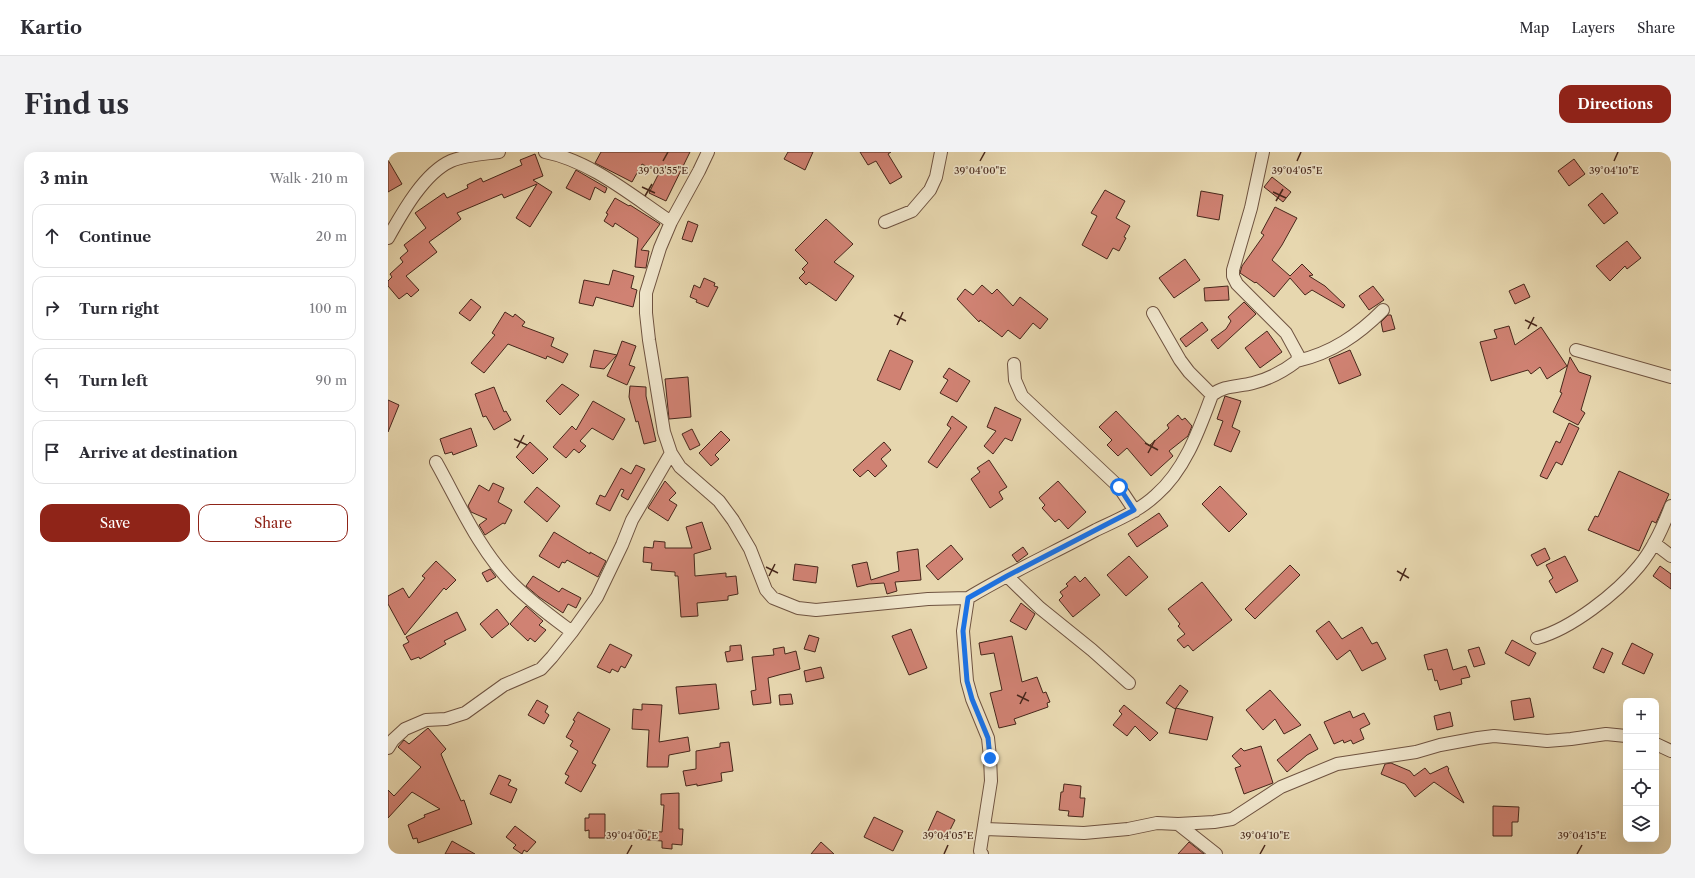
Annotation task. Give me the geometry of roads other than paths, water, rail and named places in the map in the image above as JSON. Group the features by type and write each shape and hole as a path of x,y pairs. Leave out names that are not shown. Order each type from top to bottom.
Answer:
{"street":[{"path":"388,238 418,191 444,165 453,160 499,152"},
{"path":"545,152 558,154 579,162 671,222"},
{"path":"708,152 671,222 660,248 646,293 646,313 660,412 664,432 671,453 680,467 719,501 733,520 750,549 766,590 773,598 798,608 816,610 928,599 968,598 1134,510 1156,496 1168,483 1179,467 1192,444 1212,395 1218,390 1266,379 1285,370 1297,361 1312,358 1331,350 1365,328 1383,310"},
{"path":"885,222 912,211 930,190 936,177 941,152"},
{"path":"1263,152 1251,208 1233,270 1233,276 1237,284 1286,333 1298,355 1297,361"},
{"path":"1153,313 1180,360 1212,395"},
{"path":"1576,350 1671,376"},
{"path":"1014,364 1014,380 1022,396 1119,487 1134,510"},
{"path":"388,748 393,740 405,729 426,720 446,719 465,713 504,685 540,669 572,632 597,597 622,545 632,520 671,453"},
{"path":"436,462 469,523 493,561 524,595 572,632"},
{"path":"1537,638 1556,631 1579,618 1623,583 1640,565 1654,543 1660,533 1671,506"},
{"path":"1654,543 1671,556"},
{"path":"1007,576 1040,608 1130,683"},
{"path":"968,598 963,631 966,674 972,699 988,738 991,781 985,829 979,853"},
{"path":"985,829 1084,833 1128,829 1157,822 1178,824 1214,822 1232,819 1281,787 1337,764 1416,752 1440,745 1494,736 1547,741 1571,740 1606,734 1623,736"},
{"path":"1659,745 1671,751"},
{"path":"1178,824 1216,854"}]}
